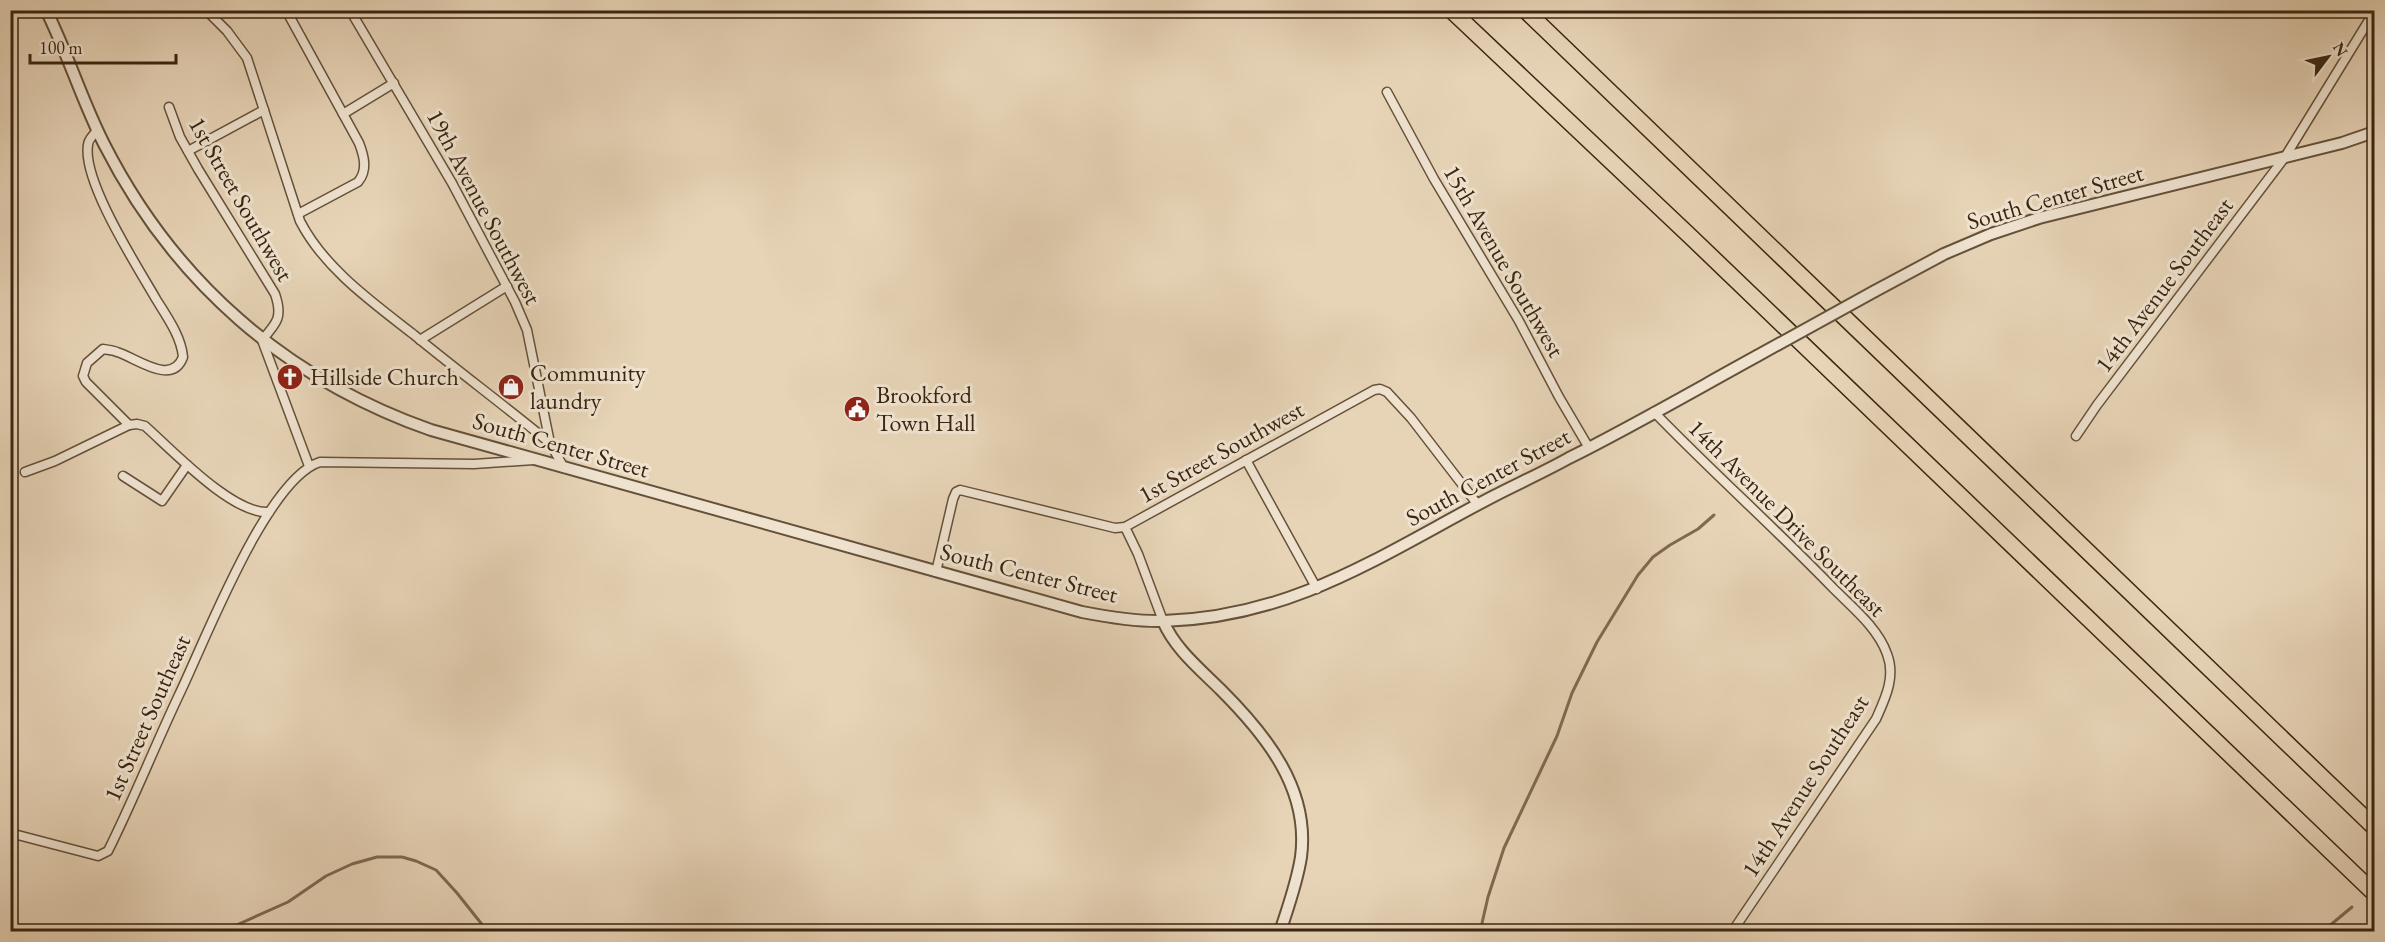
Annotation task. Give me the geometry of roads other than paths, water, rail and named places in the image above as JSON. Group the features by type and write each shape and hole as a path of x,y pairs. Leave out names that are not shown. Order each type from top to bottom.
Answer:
{"highway":[{"path":"1451,10 1692,238 2374,893"},
{"path":"1525,10 2374,827"}],"street":[{"name":"South Center Street","path":"46,10 97,130 134,196 169,244 217,300 262,340 328,384 382,411 431,430 534,460 1082,612 1163,621 1248,610 1289,600 1362,568 1944,254 1991,234 2039,218 2285,157 2374,132"},
{"path":"206,10 238,44 247,58 300,221 312,241 344,277 550,443"},
{"path":"286,10 364,156 363,177 358,182 298,214"},
{"name":"19th Avenue Southwest","path":"350,10 452,183 507,286 527,330 550,443 564,468"},
{"name":"14th Avenue Southeast","path":"2076,436 2285,157 2374,12"},
{"path":"343,114 394,83"},
{"name":"15th Avenue Southwest","path":"1387,92 1434,179 1519,321 1559,397 1589,447"},
{"name":"1st Street Southwest","path":"169,107 188,151 275,294 280,312 276,324 262,340"},
{"path":"188,151 264,110"},
{"path":"97,130 88,142 87,148 90,169 96,185 122,238 167,315 182,351 180,363 170,370 158,370 117,351 103,349 87,363 82,376 86,382 129,425"},
{"path":"420,340 507,286"},
{"path":"262,340 309,466 320,462 474,464 534,460"},
{"name":"1st Street Southwest","path":"1125,527 1335,411 1380,389 1387,392 1439,452 1478,505"},
{"name":"14th Avenue Drive Southeast","path":"1654,412 1844,600 1880,640 1888,655"},
{"path":"25,472 55,462 129,425 137,424 145,426 187,465 230,497 248,507 269,512"},
{"path":"1246,460 1317,589"},
{"path":"123,476 162,501 187,465"},
{"name":"1st Street Southeast","path":"10,833 98,856 108,851 238,565 269,512 292,481 309,466"},
{"path":"936,572 953,499 956,492 960,490 1115,528 1125,527 1138,554 1163,621 1181,650 1256,726 1290,781 1298,812 1302,845 1296,882 1280,932"},
{"name":"14th Avenue Southeast","path":"1732,932 1876,719 1887,695 1890,671 1888,655"}],"waterway":[{"path":"1480,932 1488,897 1504,848 1557,736 1572,693 1597,642 1638,575 1653,557 1698,529 1714,515"},
{"path":"221,932 288,902 326,876 352,864 377,857 402,857 436,870 488,932"},
{"path":"2322,932 2352,907"}],"place":[{"name":"Hillside Church","path":"290,377"},
{"name":"Community laundry","path":"511,387"},
{"name":"Brookford Town Hall","path":"857,409"}]}
